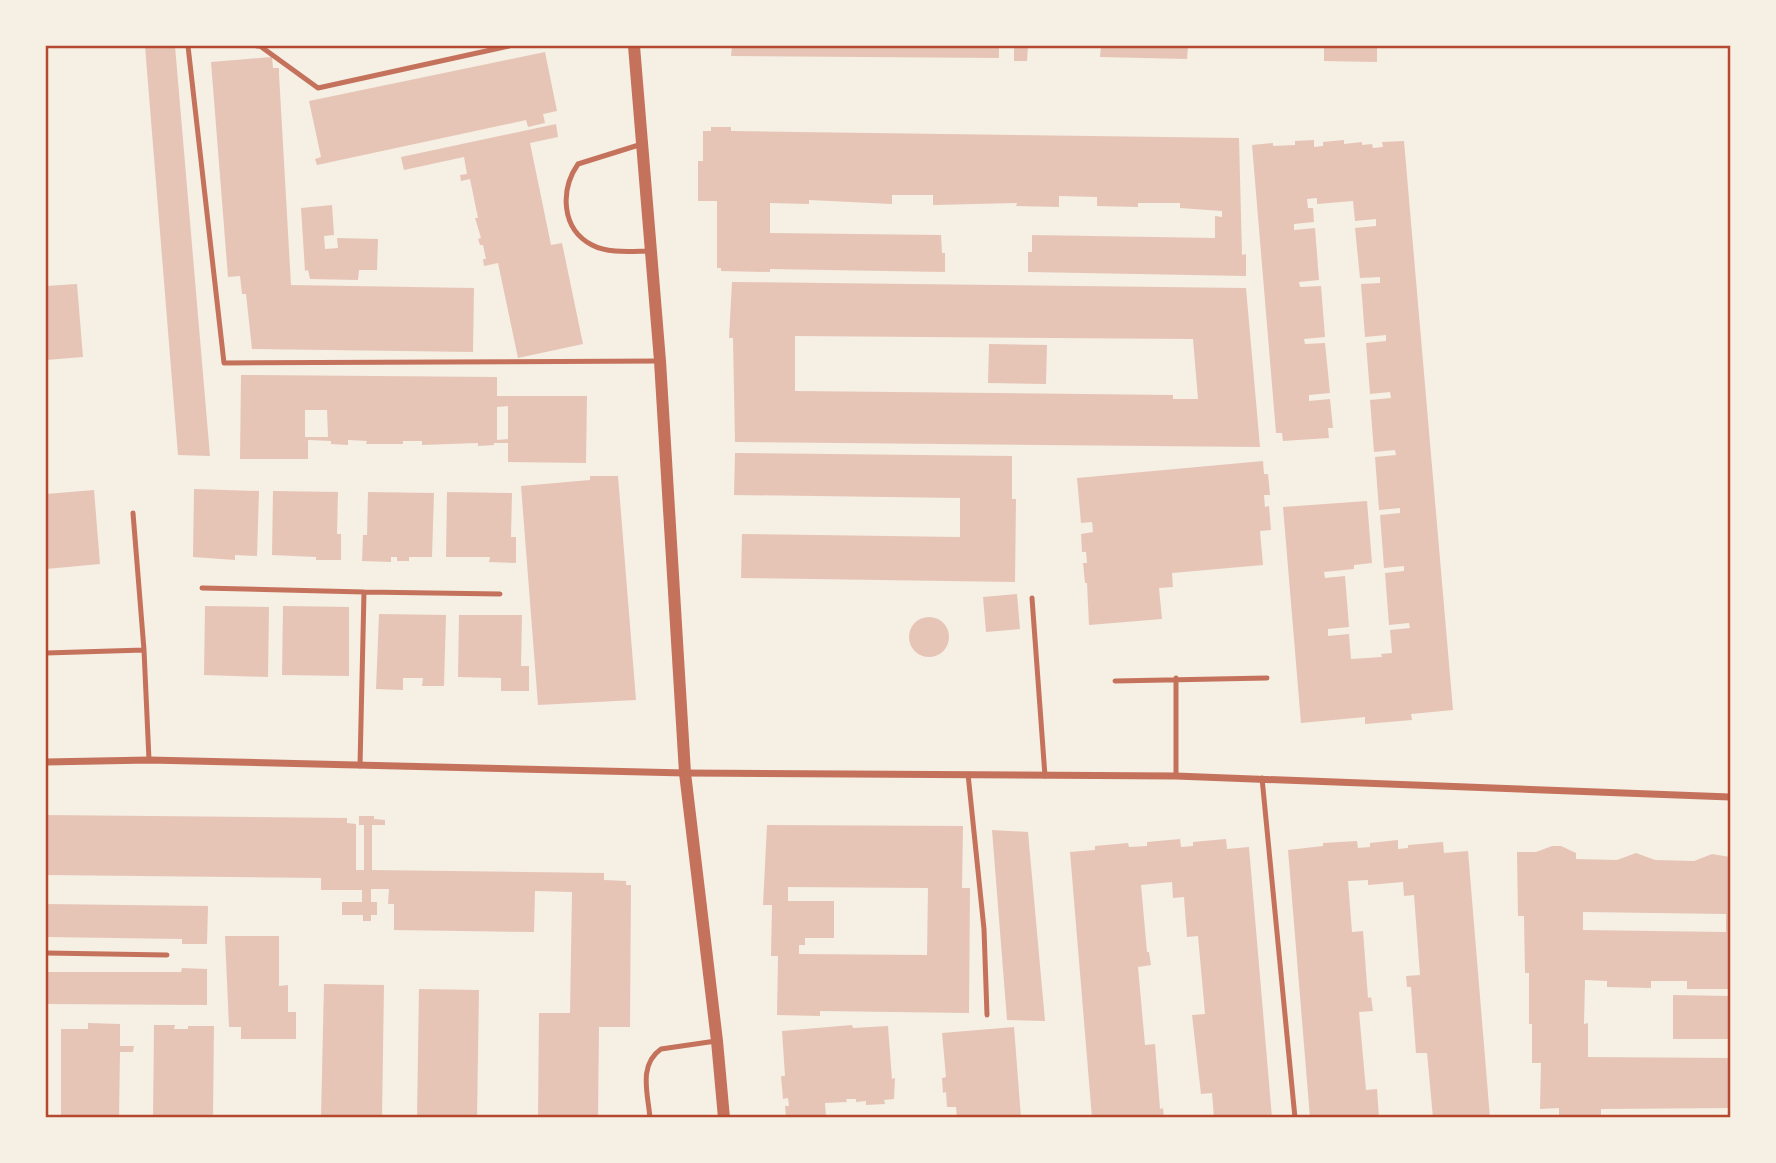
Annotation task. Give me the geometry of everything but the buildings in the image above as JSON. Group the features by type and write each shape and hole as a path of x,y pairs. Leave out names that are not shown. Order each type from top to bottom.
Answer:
{"street":[{"path":"634,46 660,361 685,773 724,1118"},
{"path":"46,762 149,760 685,773 1176,776 1731,797"}],"lane":[{"path":"188,46 224,363 660,361"},
{"path":"257,46 318,88 509,46"},
{"path":"642,144 578,164 568,182 565,197 571,225 592,246 626,251 651,251"},
{"path":"133,513 144,650 149,760"},
{"path":"202,588 500,594"},
{"path":"360,766 363,592"},
{"path":"1032,598 1045,776"},
{"path":"46,653 144,650"},
{"path":"1176,776 1177,678"},
{"path":"1115,681 1267,678"},
{"path":"968,774 984,929 987,1015"},
{"path":"1262,778 1295,1118"},
{"path":"46,953 167,955"},
{"path":"650,1118 646,1077 647,1065 654,1054 661,1049 717,1041"}]}
